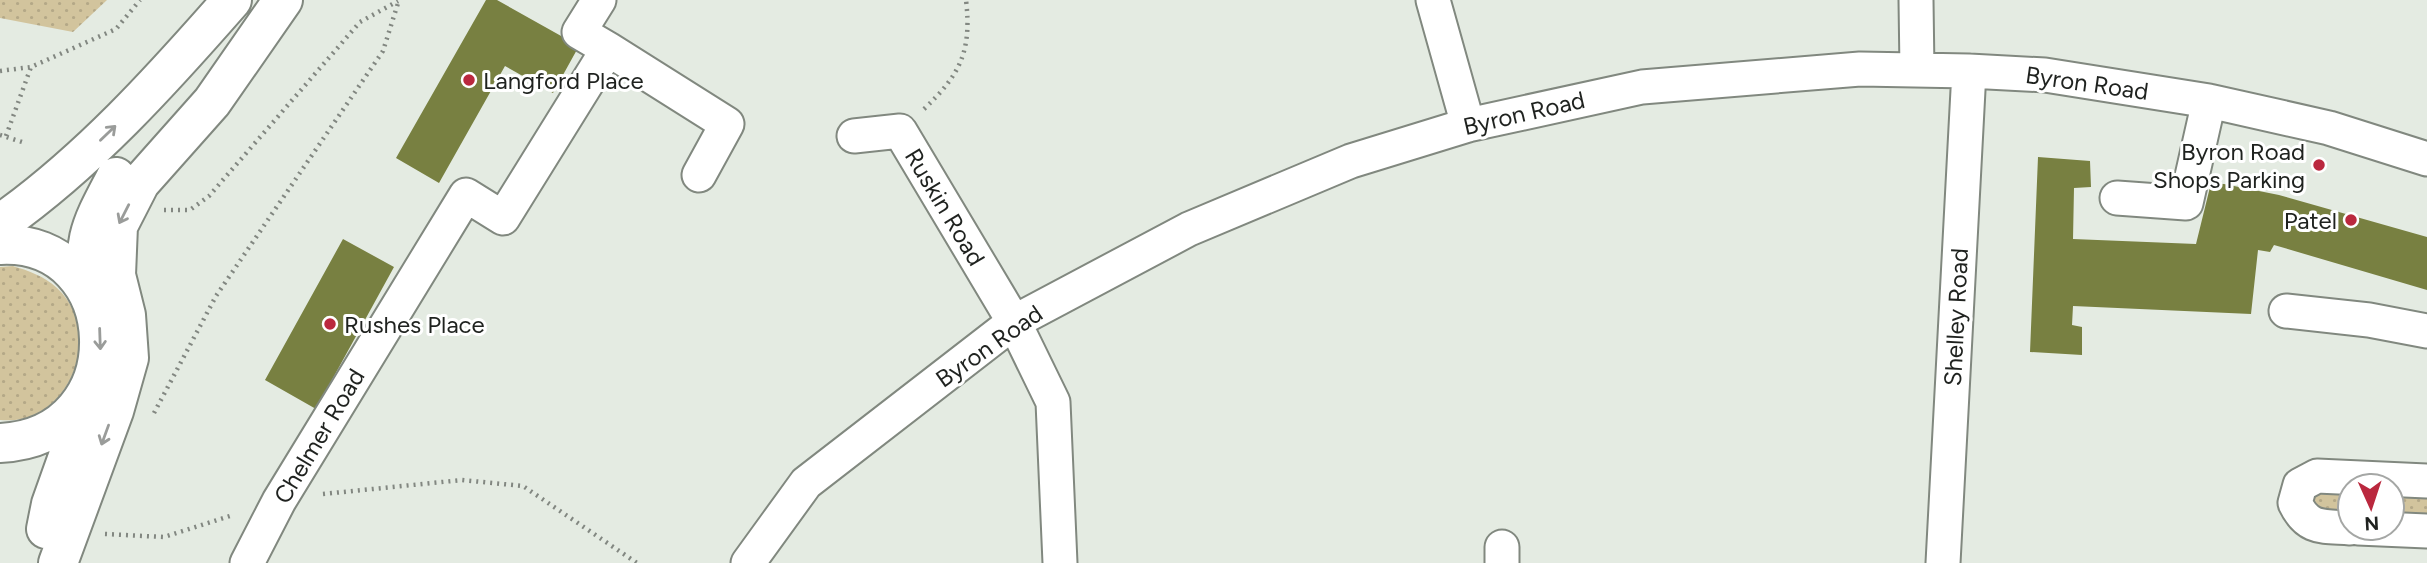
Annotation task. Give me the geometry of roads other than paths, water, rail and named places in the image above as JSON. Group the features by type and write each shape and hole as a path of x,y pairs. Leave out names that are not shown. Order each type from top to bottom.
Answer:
{"main road":[{"path":"0,224 34,200 102,139 167,75 232,0"},
{"path":"39,563 51,504 95,378 101,352 100,326 85,265 89,227 118,173 282,1"},
{"path":"58,563 114,411 129,358 127,315 116,275 118,226 140,183 212,102 282,1"},
{"path":"0,245 35,250 58,262 78,279 92,301"},
{"path":"0,443 32,439 59,425 81,404 95,378"}],"street":[{"path":"599,0 579,32 727,124 699,176"},
{"path":"1433,0 1468,125"},
{"path":"1916,0 1917,70"},
{"name":"Chelmer Road","path":"247,563 279,500 466,195 503,218 608,49"},
{"name":"Byron Road","path":"748,563 806,483 1014,322 1189,229 1351,160 1468,125 1642,87 1847,70 1969,71 2045,75 2209,101 2327,138 2427,159"},
{"name":"Shelley Road","path":"1944,563 1969,71"},
{"path":"2117,198 2186,204 2209,101"},
{"name":"Ruskin Road","path":"854,136 900,131 1014,322"},
{"path":"2286,311 2369,320 2427,331"},
{"path":"1014,322 1053,402 1059,563"},
{"path":"2336,477 2317,476 2301,485 2295,503 2303,518 2318,526 2336,527"},
{"path":"2406,480 2427,481"},
{"path":"2406,530 2427,531"}],"place":[{"name":"Langford Place","path":"469,80"},
{"name":"Byron Road Shops Parking","path":"2319,165"},
{"name":"Patel","path":"2351,220"},
{"name":"Rushes Place","path":"330,324"}]}
